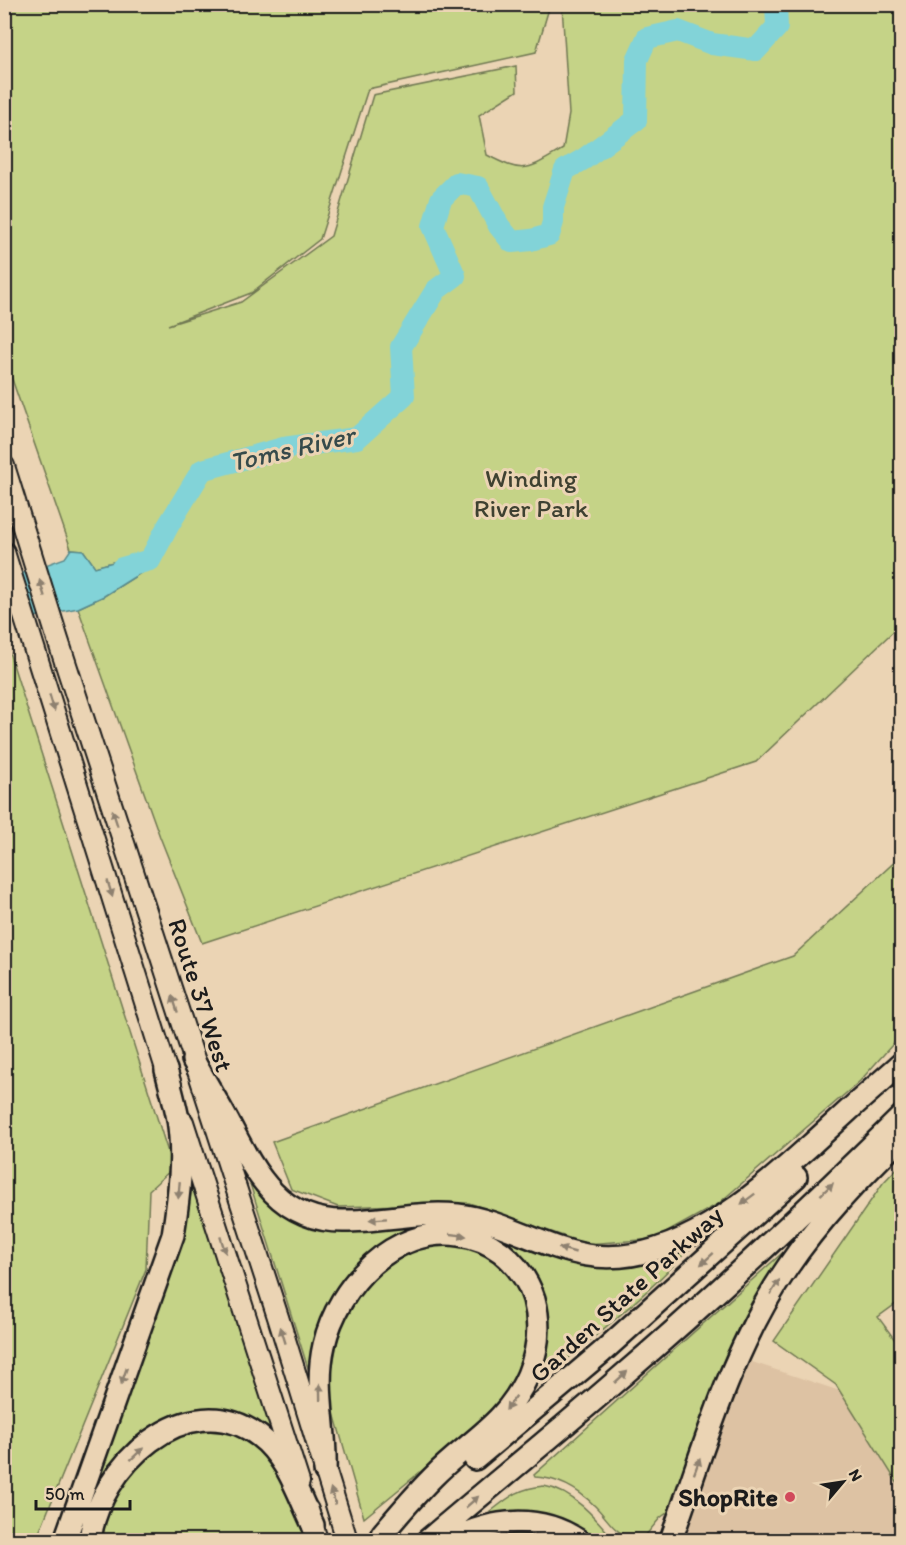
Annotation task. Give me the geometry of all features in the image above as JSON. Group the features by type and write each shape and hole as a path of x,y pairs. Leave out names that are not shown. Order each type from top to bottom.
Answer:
{"highway":[{"name":"Route 37 West","path":"4,466 193,1060 278,1317 347,1540"},
{"path":"4,552 166,1070 315,1533"},
{"path":"193,1060 256,1172 278,1198 302,1213 316,1218 342,1221 431,1215 461,1216 565,1250 606,1257 625,1256 655,1249 674,1242 731,1211 757,1193 902,1063"},
{"path":"65,1540 173,1235 181,1150 178,1120 166,1070"},
{"name":"Garden State Parkway","path":"378,1538 520,1424 610,1346 733,1236 902,1074"},
{"path":"428,1540 668,1336 793,1221 902,1116"},
{"path":"671,1540 725,1389 743,1346 769,1297 796,1254 831,1210 902,1137"},
{"path":"326,1471 327,1447 320,1388 322,1357 332,1320 351,1286 386,1254 403,1243 421,1236 443,1233 475,1237 500,1251 516,1265 528,1283 537,1314 536,1347 527,1376 516,1396 495,1423 433,1476 378,1538"},
{"path":"90,1540 92,1524 99,1503 133,1457 173,1427 193,1420 211,1418 237,1423 271,1446 285,1467 315,1533"},
{"path":"451,1540 489,1527 525,1522 556,1528 578,1540"}],"shaded area":[{"path":"746,1360 840,1391 901,1489 901,1540 680,1540"}],"green space":[{"name":"Winding River Park","path":"4,5 550,5 536,52 368,89 320,239 251,293 168,325 241,302 331,236 373,95 516,66 517,91 479,115 487,155 510,165 526,167 541,162 563,149 569,114 562,5 901,5 901,624 756,762 202,943 160,837 78,608 104,596 150,567 150,552 95,567 83,550 71,549 5,359"},
{"path":"4,636 173,1168 149,1190 146,1269 36,1540 4,1540"},
{"path":"901,856 901,1035 860,1081 718,1204 655,1239 586,1244 469,1203 338,1207 291,1189 272,1142 793,956"},
{"path":"901,1164 901,1300 878,1317 895,1340 901,1335 901,1489 836,1385 774,1341 883,1183"},
{"path":"246,1171 282,1209 451,1221 548,1251 692,1245 634,1302 530,1390 544,1342 495,1240 380,1248 310,1369"},
{"path":"192,1189 195,1189 276,1440 168,1420 82,1540 74,1540 183,1232"},
{"path":"436,1242 476,1247 504,1267 523,1292 529,1325 522,1363 503,1399 464,1436 364,1518 328,1392 342,1316 365,1284 400,1253"},
{"path":"790,1246 675,1507 660,1518 646,1535 639,1540 623,1534 613,1527 589,1500 575,1490 560,1482 535,1477 534,1475"},
{"path":"221,1426 271,1453 307,1540 97,1540 106,1509 133,1468 175,1434"},
{"path":"544,1486 565,1493 574,1499 614,1540 591,1540 561,1522 536,1513 499,1514 490,1512 515,1494"},
{"path":"515,1528 565,1540 468,1540"}],"water":[{"path":"71,549 83,550 95,567 150,552 150,567 104,596 78,608 5,623 4,580 65,558"}],"waterway":[{"name":"Toms River","path":"122,568 150,560 202,470 283,448 357,438 404,396 401,347 436,290 455,276 433,226 441,199 457,183 478,187 499,226 512,242 549,235 553,222 553,207 565,170 584,159 636,120 637,60 647,38 678,31 712,44 756,50 777,27 776,4"}],"place":[{"name":"ShopRite","path":"790,1497"}]}
